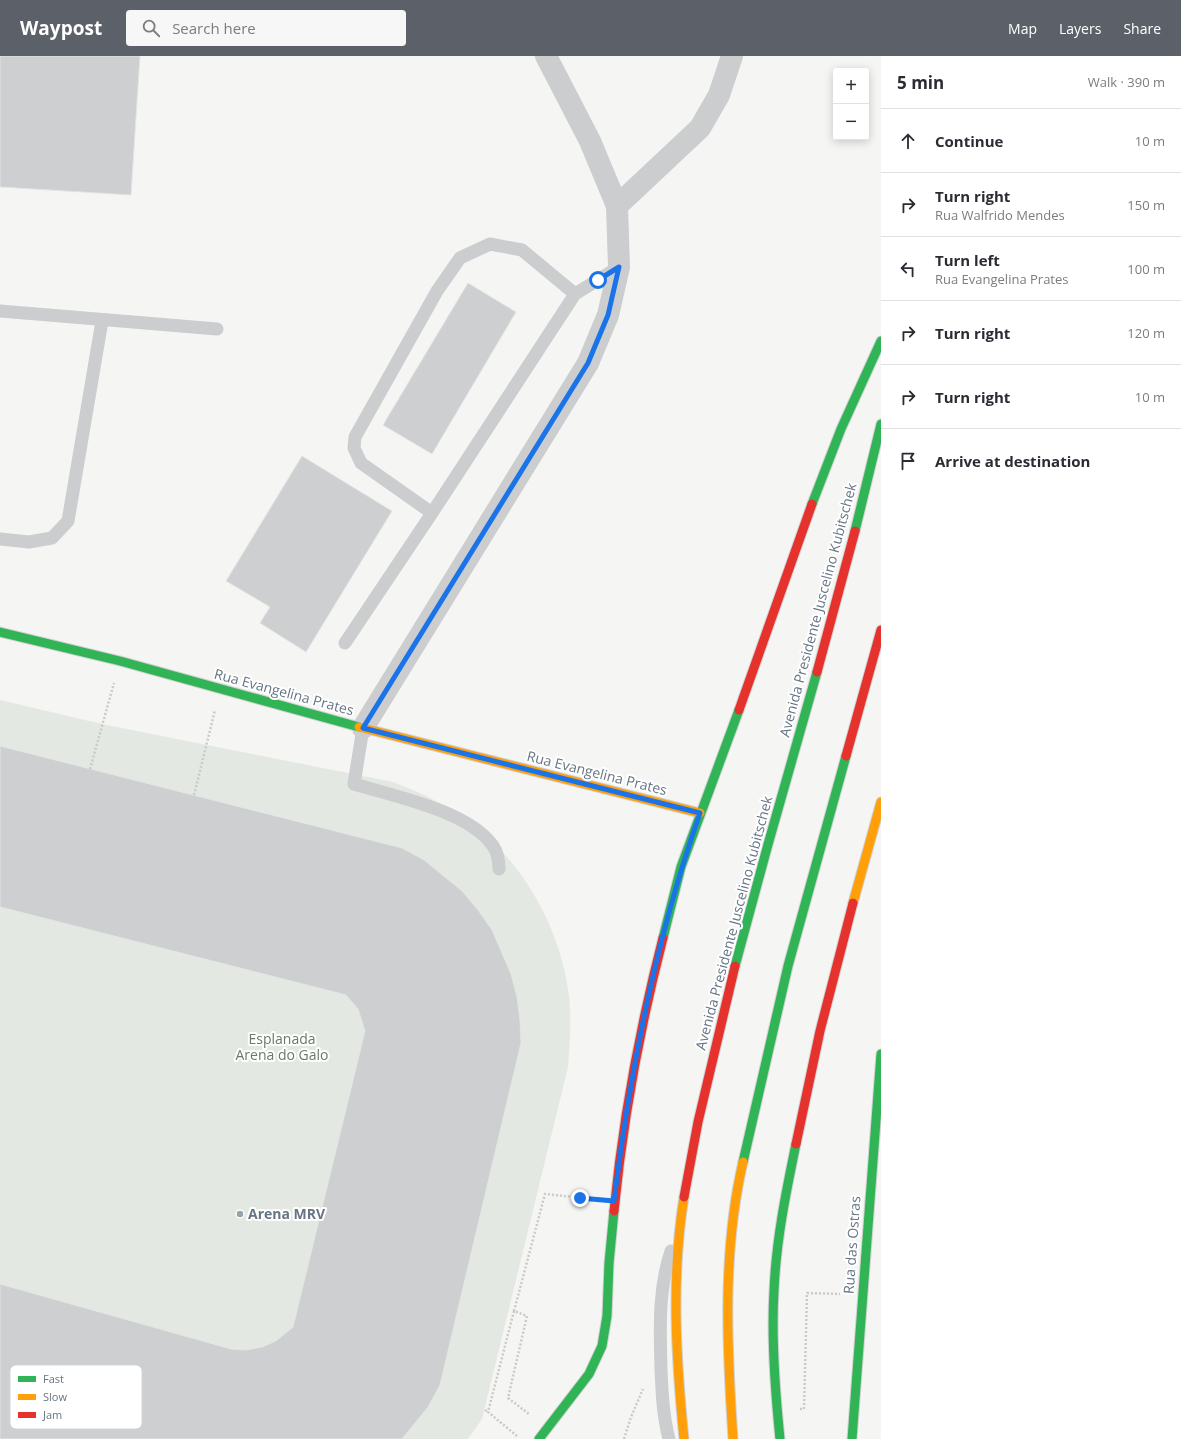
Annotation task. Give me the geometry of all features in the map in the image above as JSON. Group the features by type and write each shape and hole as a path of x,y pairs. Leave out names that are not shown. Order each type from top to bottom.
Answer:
{"main road":[{"path":"539,1439 588,1374 602,1346 607,1316 614,1201 631,1088 654,971 681,866 728,742 799,536 841,429 881,341"},
{"name":"Avenida Presidente Juscelino Kubitschek","path":"684,1439 681,1408 677,1302 680,1225 692,1148 732,977 768,842 817,675 858,523 881,424"},
{"path":"733,1439 729,1376 728,1318 730,1248 736,1193 788,966 881,630"},
{"name":"Rua Evangelina Prates","path":"0,632 120,661 363,728 700,813"},
{"path":"780,1439 777,1410 773,1315 775,1269 788,1182 814,1056 851,902 881,802"},
{"name":"Rua das Ostras","path":"852,1439 881,1054"}],"street":[{"path":"363,728 588,363 608,315 619,267 617,206 590,141 546,56"},
{"path":"617,206 700,128 719,95 732,56"}],"lane":[{"path":"432,513 361,463 354,448 356,437 437,291 460,258 490,244 522,250 575,294"},
{"path":"345,643 575,294 619,267"},
{"path":"0,311 217,329"},
{"path":"0,539 29,542 52,538 68,521 102,320"},
{"path":"363,728 354,784 433,808 463,822 483,835 494,846 499,860 499,869"},
{"path":"669,1439 663,1400 661,1296 664,1275 680,1225"}],"path":[{"path":"90,769 120,661"},
{"path":"194,795 221,689"},
{"path":"488,1412 545,1194 614,1201"},
{"path":"798,1409 804,1409 807,1293 863,1296"},
{"path":"514,1312 527,1316 508,1398 547,1428"},
{"path":"624,1439 631,1417 644,1386"},
{"path":"485,1410 520,1439"}],"green space":[{"name":"Arena MRV","path":"0,700 102,724 393,782 432,799 469,821 491,840 510,861 542,908 562,961 568,989 570,1008 570,1038 568,1067 482,1419 468,1439 0,1439"}],"building":[{"path":"0,56 140,56 131,195 0,187"},
{"path":"468,283 516,312 432,454 383,425"},
{"path":"302,456 392,511 306,652 260,623 270,607 226,581"},
{"name":"Arena MRV","path":"0,746 402,848 424,860 462,891 478,910 492,930 511,974 517,997 521,1043 440,1385 428,1407 402,1439 0,1439 0,1284 231,1349 246,1350 262,1347 276,1341 293,1327 365,1031 358,1009 346,995 0,907"}],"traffic: fast":[{"path":"812,504 841,429 881,341"},
{"path":"855,531 881,424"},
{"path":"0,632 120,661 359,727"},
{"path":"735,966 817,672"},
{"path":"663,938 681,867 739,710"},
{"path":"743,1162 788,966 846,756"},
{"path":"852,1439 881,1054"},
{"path":"780,1439 774,1365 773,1328 775,1272 785,1198 796,1144"},
{"path":"539,1439 589,1374 602,1346 607,1316 609,1263 614,1211"}],"traffic: slow":[{"path":"359,727 700,813"},
{"path":"853,903 881,802"},
{"path":"733,1439 728,1335 729,1265 736,1196 743,1162"},
{"path":"684,1197 677,1257 676,1288 677,1348 684,1439"}],"traffic: jam":[{"path":"739,710 812,504"},
{"path":"817,672 855,531"},
{"path":"846,756 881,630"},
{"path":"796,1144 820,1031 853,903"},
{"path":"614,1211 622,1142 633,1073 663,938"},
{"path":"684,1197 698,1122 735,966"}],"place":[{"name":"Arena MRV","path":"240,1214"}],"route":[{"path":"580,1198 614,1201 631,1088 656,964 681,866 700,813 363,728 588,363 608,315 619,267 598,280"}],"park label":[{"name":"Esplanada Arena do Galo","path":"282,1048"}]}
